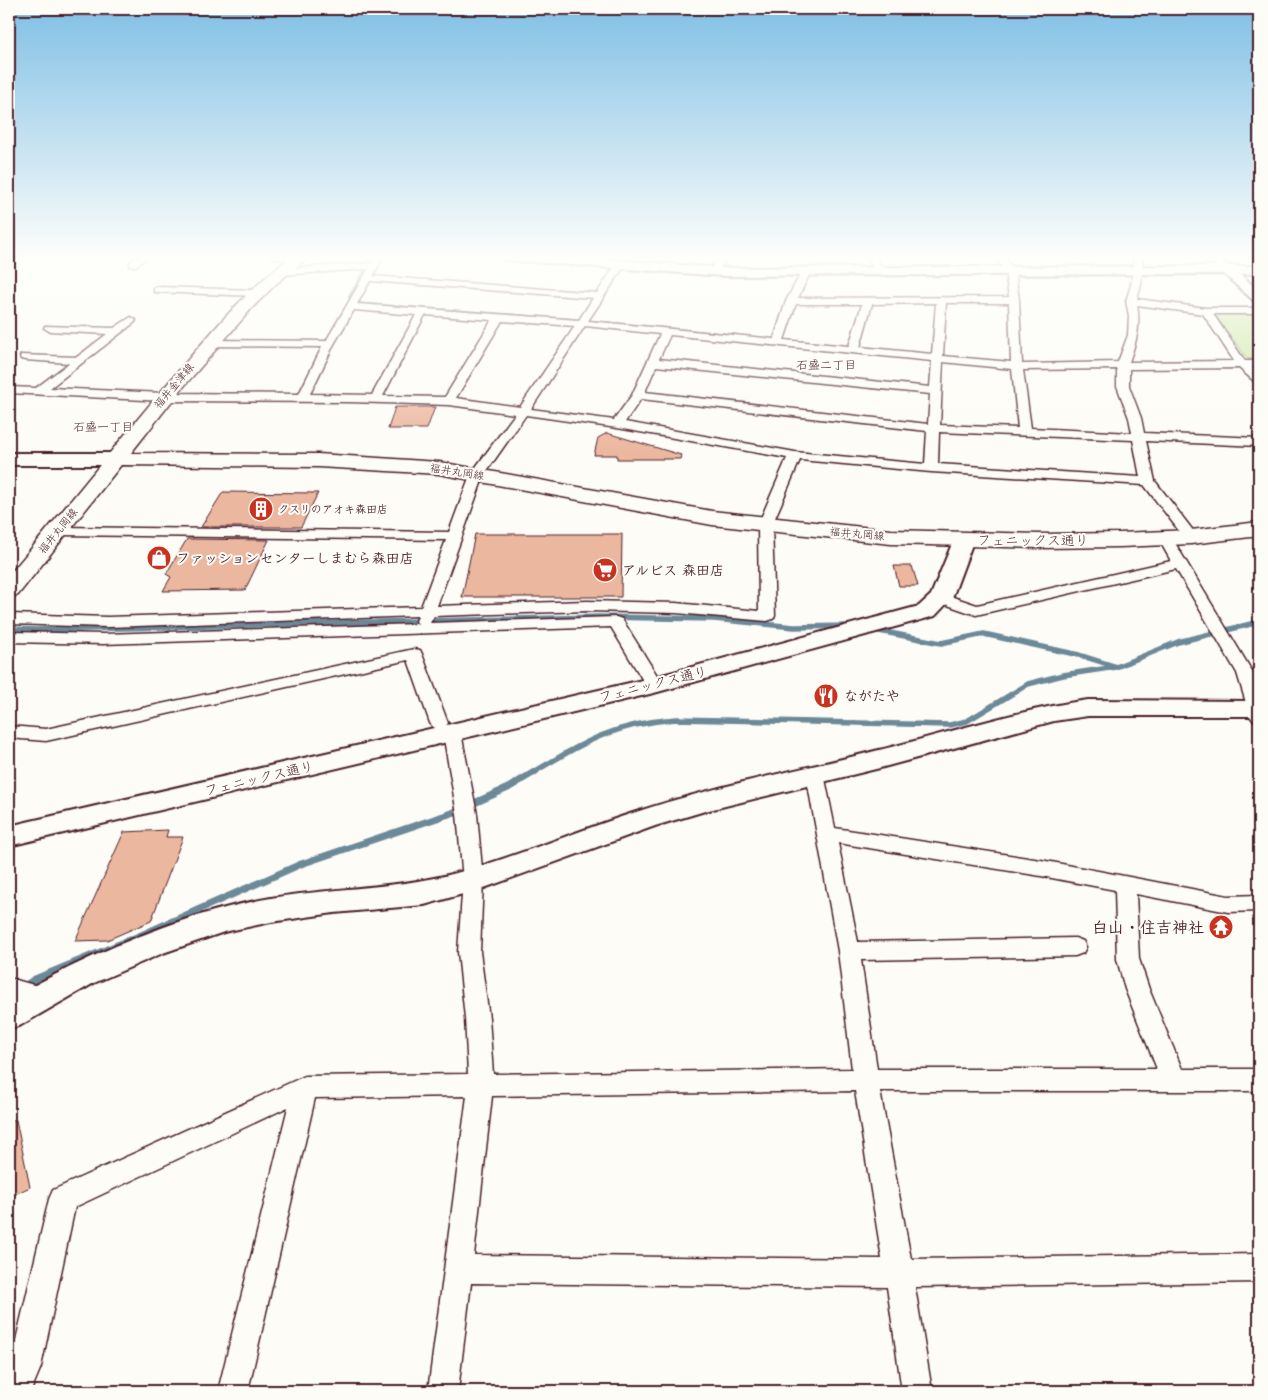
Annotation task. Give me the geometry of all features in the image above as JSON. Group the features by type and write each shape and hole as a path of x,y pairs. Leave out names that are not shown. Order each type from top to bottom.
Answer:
{"main road":[{"name":"福井金津線","path":"115,459 164,397 230,321"},
{"name":"福井丸岡線","path":"9,590 59,531 115,459 360,462 439,468 597,498 765,525 891,537 964,539"},
{"name":"フェニックス通り","path":"964,539 1039,542 1165,538 1191,537 1259,528"}],"street":[{"path":"38,392 129,321"},
{"path":"303,397 342,321"},
{"path":"376,398 417,321"},
{"path":"449,401 497,321"},
{"path":"554,321 1017,366 1259,364"},
{"path":"778,342 785,321"},
{"path":"854,349 862,321"},
{"path":"931,468 940,321"},
{"path":"1015,321 1017,366 1025,433"},
{"path":"1134,321 1133,336 1123,365 1123,386 1140,438 1148,481 1191,537"},
{"path":"1213,321 1242,364 1259,380"},
{"path":"443,1391 481,1084 477,1018 469,952 472,880 467,814 446,728 414,654 423,620 456,536 477,475 524,410 581,323"},
{"path":"49,328 116,331"},
{"path":"617,424 638,394 666,332"},
{"path":"211,343 329,344"},
{"path":"25,357 80,360"},
{"path":"652,362 936,391"},
{"path":"9,390 164,397 376,398 449,401 617,424 795,456 931,468 1148,481"},
{"path":"638,394 933,428 1259,442"},
{"path":"9,637 103,639 423,620 586,606 676,608 767,616 765,525 795,456"},
{"path":"9,459 115,459"},
{"path":"59,531 456,536"},
{"path":"9,1016 40,996 82,974 152,944 222,920 271,910 334,901 424,893 472,880 646,819 703,802 1054,713 1088,708 1256,705 1245,673 1165,538"},
{"name":"フェニックス通り","path":"9,836 446,728 654,685 927,611 941,598 964,539"},
{"path":"941,598 976,610 1180,564"},
{"path":"9,619 108,622 423,620 616,622 654,685"},
{"path":"9,732 46,735 414,654"},
{"path":"815,774 849,950 866,1080 917,1391"},
{"path":"827,834 1040,868 1228,904 1259,903"},
{"path":"1125,885 1128,959 1137,989 1174,1080"},
{"path":"849,950 1075,947"},
{"path":"9,987 40,996"},
{"path":"15,1391 26,1367 63,1199 305,1087 866,1080 1259,1080"},
{"path":"233,1391 305,1087"},
{"path":"457,1269 899,1273 1259,1268"}],"green space":[{"path":"1219,321 1259,321 1259,359 1248,359"}],"building":[{"path":"395,407 435,407 427,429 388,429"},
{"path":"607,433 681,455 680,459 617,459 617,455 594,455 598,438"},
{"name":"クスリのアオキ森田店","path":"223,492 318,493 301,527 201,527"},
{"path":"475,534 622,534 621,597 462,597"},
{"path":"187,539 269,540 245,590 163,591 171,577 166,574"},
{"path":"894,566 912,566 918,586 899,586"},
{"path":"168,830 166,837 183,837 151,921 107,940 75,941 124,832"},
{"path":"9,1120 16,1120 30,1187 9,1197"}],"waterway":[{"path":"593,321 736,335"},
{"path":"9,629 36,630 599,617 714,619 794,627 850,626"},
{"path":"534,772 569,751 601,736 654,721 676,719 950,725 967,721 1028,684 1063,675 1116,667 1178,642 1259,622"},
{"path":"874,630 941,643 984,634 1079,655 1114,666"},
{"path":"23,987 35,979 139,936 301,864 452,813 508,788 536,771"}],"place":[{"name":"クスリのアオキ森田店","path":"261,509"},
{"name":"ファッションセンターしまむら森田店","path":"159,558"},
{"name":"アルビス 森田店","path":"605,570"},
{"name":"ながたや","path":"826,696"},
{"name":"白山・住吉神社","path":"1221,927"}],"district":[{"name":"石盛二丁目","path":"826,365"},
{"name":"石盛一丁目","path":"103,427"}]}
